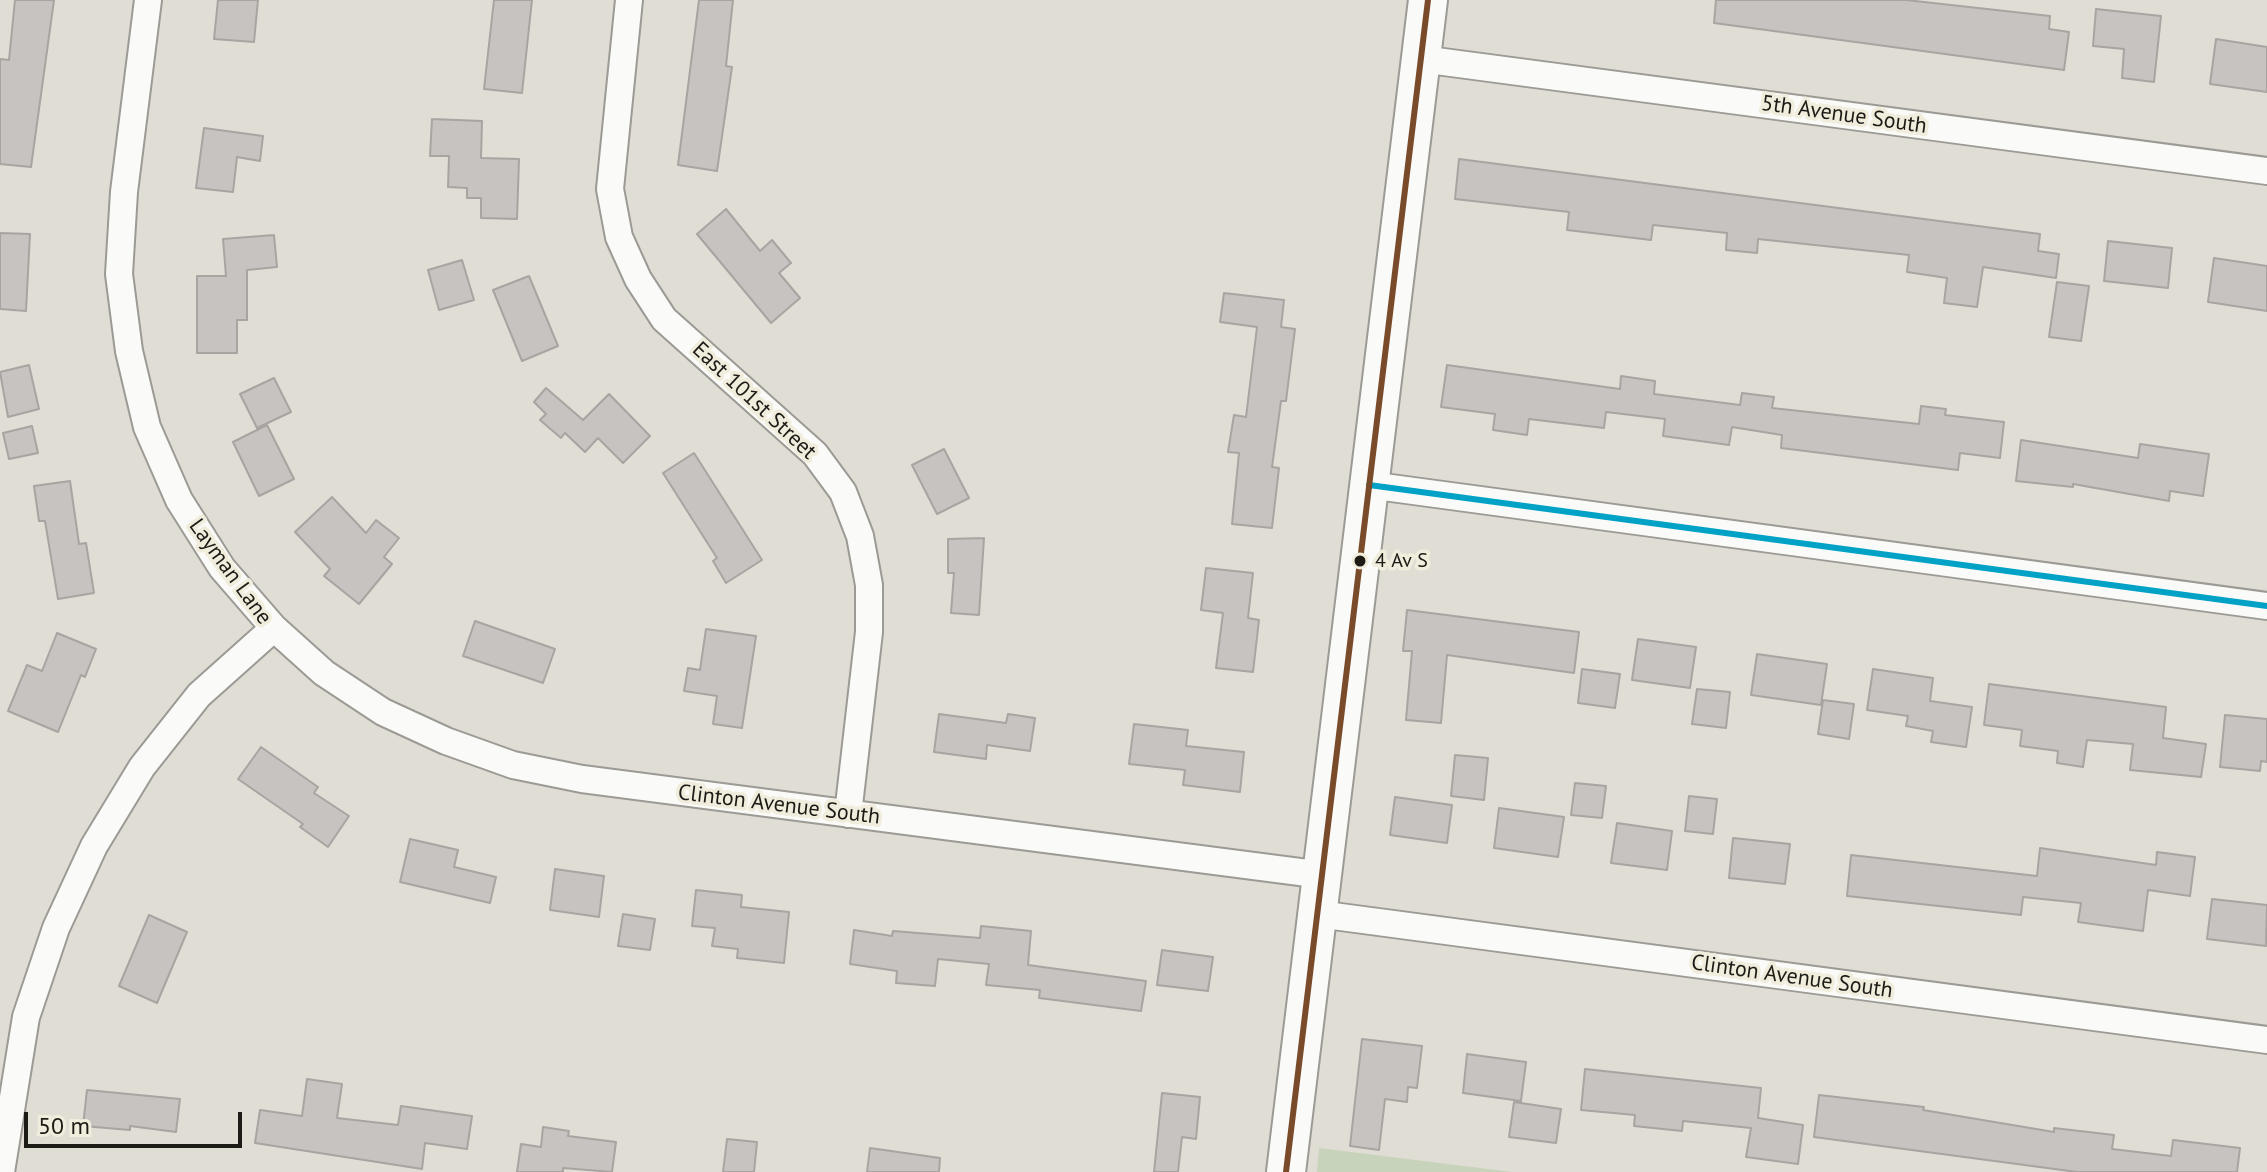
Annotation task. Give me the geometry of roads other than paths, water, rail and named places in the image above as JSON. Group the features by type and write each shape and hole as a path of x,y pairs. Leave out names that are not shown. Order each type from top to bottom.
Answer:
{"street":[{"name":"Layman Lane","path":"1,1172 26,1017 56,928 94,846 142,767 199,695 274,628 222,568 179,500 147,427 129,351 119,274 124,192 148,0"},
{"name":"East 101st Street","path":"629,0 610,189 619,237 638,279 664,319 815,454 843,492 860,536 869,585 869,632 848,814"},
{"path":"1286,1172 1428,0"},
{"name":"5th Avenue South","path":"1421,59 2267,171"},
{"path":"1369,485 2267,606"},
{"name":"Clinton Avenue South","path":"274,628 324,673 383,712 446,741 513,765 582,779 1323,875"},
{"name":"Clinton Avenue South","path":"1318,914 2267,1040"}],"place":[{"name":"4 Av S","path":"1360,561"}]}
